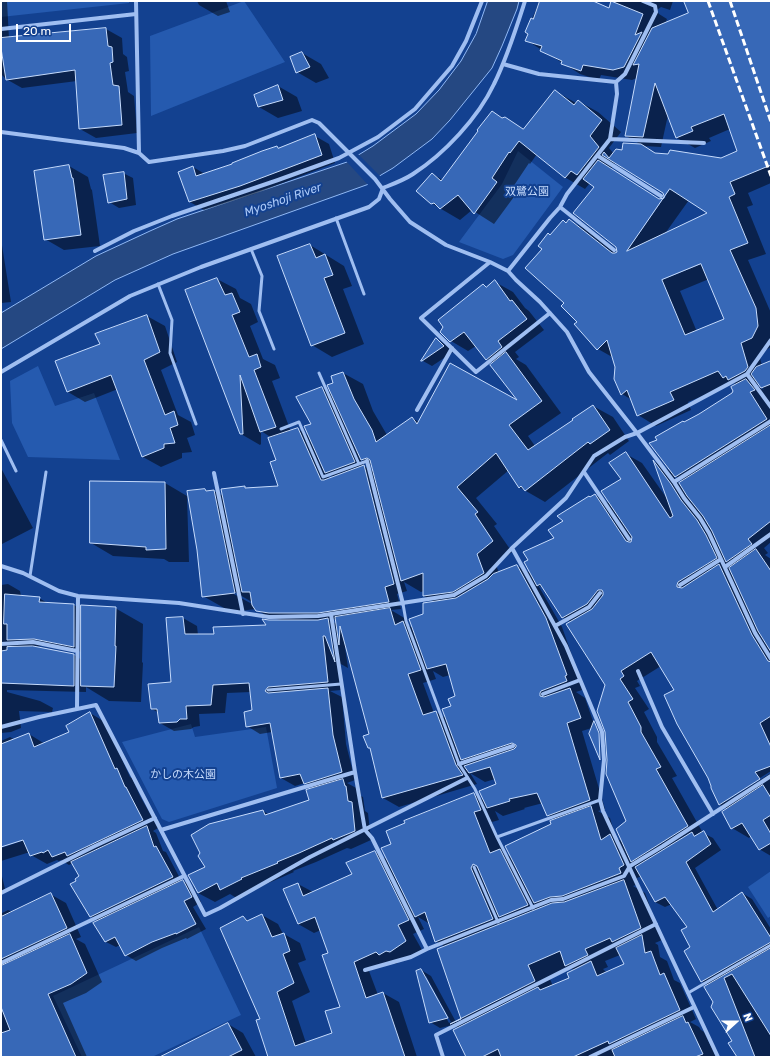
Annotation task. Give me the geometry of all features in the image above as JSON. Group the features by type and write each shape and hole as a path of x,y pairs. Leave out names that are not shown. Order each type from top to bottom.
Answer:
{"street":[{"path":"136,1 139,153"},
{"path":"95,251 172,216 349,154 378,137 415,109 452,66 466,41 482,1"},
{"path":"1,372 130,296 251,249 369,207 379,199 383,188 411,175 426,165 466,126 486,100 503,64 525,1"},
{"path":"503,64 539,74 616,82 625,74 656,12 655,6 643,1"},
{"path":"1,29 136,14"},
{"path":"508,271 560,207 567,194 610,140 617,94 616,82"},
{"path":"1,132 124,148 139,153 149,162 223,151 245,146 312,120 319,123 375,179 383,188 390,200 410,222 446,244 508,271 540,302 567,332 589,372 637,433 700,518 709,533 756,633 771,659"},
{"path":"610,140 704,143"},
{"path":"598,156 662,196"},
{"path":"560,207 614,250"},
{"path":"490,262 421,318 476,372 550,313"},
{"path":"1,566 30,576 58,591 78,596 179,604 269,618 318,616 454,595 486,576 512,548 566,498 594,456 625,437 637,433 747,374 771,340"},
{"path":"417,410 452,348"},
{"path":"747,374 771,407"},
{"path":"674,482 771,421"},
{"path":"367,460 403,604"},
{"path":"584,472 629,539"},
{"path":"214,473 243,614"},
{"path":"725,567 771,534"},
{"path":"512,548 566,646 602,732 604,760 600,800 603,811 718,1057"},
{"path":"680,584 721,559"},
{"path":"555,626 589,607 600,593"},
{"path":"77,708 78,596"},
{"path":"331,614 365,830 372,838 427,949"},
{"path":"1,644 33,642 77,651"},
{"path":"638,671 662,726 713,814"},
{"path":"543,694 580,680"},
{"path":"1,727 77,708 96,705 205,915 310,857 467,778"},
{"path":"459,764 513,746"},
{"path":"161,830 355,772"},
{"path":"365,970 411,957 427,949 551,900 562,899 624,876 630,866 771,776"},
{"path":"1,892 155,818"},
{"path":"1,963 184,876"},
{"path":"443,1057 436,1035 656,924"},
{"path":"590,1057 694,1007"}],"lane":[{"path":"336,218 364,294"},
{"path":"251,249 262,276 260,310 274,349"},
{"path":"158,284 172,320 170,353 196,424"},
{"path":"318,373 359,464"},
{"path":"281,429 299,422 323,477 367,460"},
{"path":"1,440 16,471"},
{"path":"30,576 46,472"},
{"path":"403,604 406,621 459,764 475,789 497,837 533,908"},
{"path":"268,690 341,684"},
{"path":"497,837 600,800"},
{"path":"474,867 498,922"},
{"path":"688,993 771,945"}],"green space":[{"path":"1,1 129,1 129,3 1,17"},
{"path":"244,1 285,62 151,116 150,36"},
{"name":"双鷺公園","path":"518,151 563,187 513,255 503,259 459,242 502,184"},
{"path":"38,366 55,406 94,393 120,460 28,457 12,423 10,381"},
{"name":"かしの木公園","path":"191,724 195,737 266,727 277,788 169,822 162,819 122,742"},
{"path":"771,871 771,916 768,918 748,887"},
{"path":"199,927 241,1015 152,1057 82,1057 53,996"}],"water":[{"name":"Myoshoji River","path":"488,1 519,1 492,68 450,120 432,139 393,168 369,184 173,254 115,280 1,349 1,313 96,256 177,219 347,162 373,146 416,114 439,90 461,61 476,34"}],"pier":[{"path":"357,153 381,177 369,186 346,161"}],"building":[{"path":"540,1 593,1 609,8 611,1 643,14 635,35 642,32 624,67 613,70 583,65 581,71 561,64 562,61 540,51 542,46 525,41 528,34 525,32 531,18 533,19"},
{"path":"684,1 771,1 771,165 730,182 735,194 729,197 748,243 730,250 756,308 758,326 752,338 741,343 748,367 745,371 728,380 726,376 723,378 718,371 670,392 674,400 637,416 627,390 621,395 614,379 615,367 607,340 597,350 574,324 577,322 561,306 564,303 525,268 542,249 538,246 548,233 550,235 563,220 566,223 569,219 612,253 617,252 616,247 573,213 594,187 583,179 598,160 659,199 664,198 663,193 602,155 604,152 609,158 616,149 622,150 623,143 641,144 655,153 668,154 670,150 721,158 737,151 724,114 691,127 693,131 676,138 655,83 643,137 625,136 639,64 633,65 652,28 688,13","holes":["670,189 707,213 627,251 664,198","701,264 724,319 685,335 662,280"]},
{"path":"106,28 108,46 112,47 113,62 110,63 113,85 119,86 122,125 79,129 75,70 6,80 1,38"},
{"path":"302,52 310,67 296,73 290,57"},
{"path":"278,85 283,100 258,107 254,95"},
{"path":"555,90 574,105 578,100 602,120 590,136 599,147 577,175 571,171 565,178 519,141 510,153 509,152 492,178 497,182 474,214 458,195 440,209 434,203 431,204 416,191 432,173 441,181 492,111 502,118 505,117 523,129"},
{"path":"315,134 322,155 240,186 189,202 178,172 193,166 196,176 232,164 262,151 277,146 278,148"},
{"path":"69,165 73,178 81,235 44,240 34,171"},
{"path":"124,172 127,199 108,203 103,175"},
{"path":"310,244 316,258 325,254 333,275 324,278 345,333 311,346 277,256"},
{"path":"217,278 225,295 232,293 240,312 232,315 249,357 257,354 261,367 254,370 276,427 260,432 240,375 243,434 240,434 185,290"},
{"path":"495,280 510,301 512,300 527,319 498,341 502,347 486,360 464,332 450,342 440,332 443,327 438,320 483,284 486,287"},
{"path":"147,315 160,352 144,360 165,415 174,411 178,425 170,428 175,443 164,444 164,448 142,457 111,375 67,392 55,361 100,344 95,334"},
{"path":"436,338 444,346 421,361"},
{"path":"506,352 542,401 509,425 528,450 593,405 610,430 590,444 588,442 525,491 521,486 519,488 496,453 457,487 478,512 475,514 493,541 477,554 484,573 453,592 423,596 423,573 401,581 370,460 367,458 361,460 327,385 333,383 331,376 343,372 354,399 372,430 376,442 412,417 417,424 450,363 517,400 490,365"},
{"path":"771,361 771,384 761,388 751,374 756,367"},
{"path":"746,379 755,390 750,392 767,419 675,477 649,443 657,440 655,437 683,421 684,422 699,414 732,393 733,391 731,387"},
{"path":"322,387 355,462 325,473 304,426 311,424 296,397"},
{"path":"771,425 771,521 748,539 752,544 726,562 712,531 679,483"},
{"path":"298,428 321,480 364,465 394,584 385,587 389,602 318,613 269,613 256,611 252,605 250,592 242,592 221,489 245,486 245,488 278,486 270,462 276,460 268,438"},
{"path":"626,452 670,518 673,516 653,460 697,520 717,558 678,582 677,587 682,588 719,564 752,635 768,661 771,662 771,716 760,723 771,747 771,766 755,772 760,779 719,805 708,778 677,724 664,695 674,690 651,652 621,671 624,676 620,679 633,699 628,702 641,727 641,732 661,767 656,769 688,826 631,862 616,829 626,821 606,774 607,760 605,732 597,711 605,685 566,624 592,609 603,595 603,592 602,590 598,590 587,604 562,618 540,584 537,586 524,562 528,560 523,552 554,538 548,530 563,521 557,516 589,496 590,497 595,494 626,541 631,542 632,537 601,491 621,479 609,463"},
{"path":"90,481 165,482 166,549 146,550 146,547 90,543"},
{"path":"205,489 206,491 214,490 235,593 202,597 197,550 187,491"},
{"path":"756,549 771,571 771,652 758,631 729,568"},
{"path":"517,565 546,618 567,675 565,676 567,681 541,691 540,696 544,697 570,688 581,718 567,723 590,800 547,816 537,793 509,799 510,801 487,808 479,791 496,784 490,767 469,773 464,766 514,749 516,745 512,743 461,760 442,709 451,706 448,699 455,696 446,664 427,669 409,619 423,614 423,603 456,598 488,579 493,574"},
{"path":"5,594 40,597 39,602 74,604 74,647 34,639 7,640 7,624 4,624"},
{"path":"81,605 116,607 114,687 81,686"},
{"path":"390,608 395,625 403,621 421,670 408,674 423,715 436,711 456,765 463,775 382,798 370,748 368,748 363,736 369,734 340,626 339,645 335,617"},
{"path":"183,617 185,634 214,634 213,627 266,625 262,619 318,620 328,618 335,662 325,636 323,636 328,682 268,687 265,691 268,693 328,688 333,735 342,772 304,784 300,774 280,778 270,723 246,727 244,712 252,710 249,683 213,685 211,705 186,706 187,719 180,719 177,722 159,723 157,709 151,709 148,684 171,682 166,618"},
{"path":"33,646 74,654 74,686 1,683 1,651 7,650 7,647"},
{"path":"90,712 115,769 117,768 125,787 143,820 67,856 65,852 52,857 48,850 43,853 30,856 23,840 1,847 1,744 29,733 34,747 69,732 66,726"},
{"path":"594,721 599,733 600,760 589,734"},
{"path":"343,779 346,786 348,801 352,802 355,831 333,840 332,838 277,862 278,863 241,878 242,879 220,890 217,883 198,893 188,875 205,867 198,856 200,853 191,835 209,824 263,810 265,815 309,800 306,790"},
{"path":"763,785 771,798 771,815 763,820 771,834 771,843 759,850 742,823 731,829 722,812"},
{"path":"474,793 481,810 474,812 490,853 500,849 528,905 499,917 477,866 473,864 471,868 493,919 435,942 425,912 415,917 381,848 391,844 386,831 405,823 404,821"},
{"path":"591,806 601,840 610,834 624,865 619,868 621,873 562,896 550,897 534,903 505,846 551,824 550,821"},
{"path":"147,826 154,847 156,846 173,877 90,917 70,884 76,881 75,879 79,876 71,862"},
{"path":"704,831 711,844 686,862 713,912 742,892 771,938 771,942 701,982 684,951 690,947 681,930 687,927 665,897 655,902 635,867 692,832 694,836"},
{"path":"375,851 409,920 398,925 406,941 390,952 386,951 379,955 376,952 354,962 366,998 383,992 405,1057 268,1057 256,1020 260,1019 220,928 243,916 247,921 262,914 272,937 284,933 290,951 283,954 294,983 277,992 295,1046 332,1033 325,1011 340,1007 322,955 328,953 315,917 298,924 283,889 298,883 303,896 352,874 346,863"},
{"path":"183,880 192,897 184,901 196,924 176,934 152,942 125,956 115,937 105,942 93,923"},
{"path":"624,880 641,928 612,942 610,938 585,949 588,955 565,966 560,951 528,965 535,981 461,1019 437,949 552,903 564,902"},
{"path":"51,893 67,928 1,959 1,917"},
{"path":"70,934 87,973 71,984 48,994 76,1057 1,1057 1,1033 10,1030 1,1007 1,966"},
{"path":"642,935 645,953 651,951 660,975 664,973 680,1010 609,1044 608,1041 573,1057 501,1057 498,1049 482,1057 466,1057 453,1030 538,987 540,990 569,978 567,973 591,961 597,976 624,964 616,948"},
{"path":"771,948 771,1036 732,974 724,978 755,1057 737,1057 728,1043 732,1041 711,1007 713,1002 704,987"},
{"path":"421,969 448,1018 429,1023 416,971"},
{"path":"683,1016 686,1023 688,1022 703,1054 695,1057 615,1057 612,1050"},
{"path":"228,1023 242,1050 228,1057 160,1057"}],"railway":[{"path":"708,1 771,176"},
{"path":"730,1 771,122"}]}
